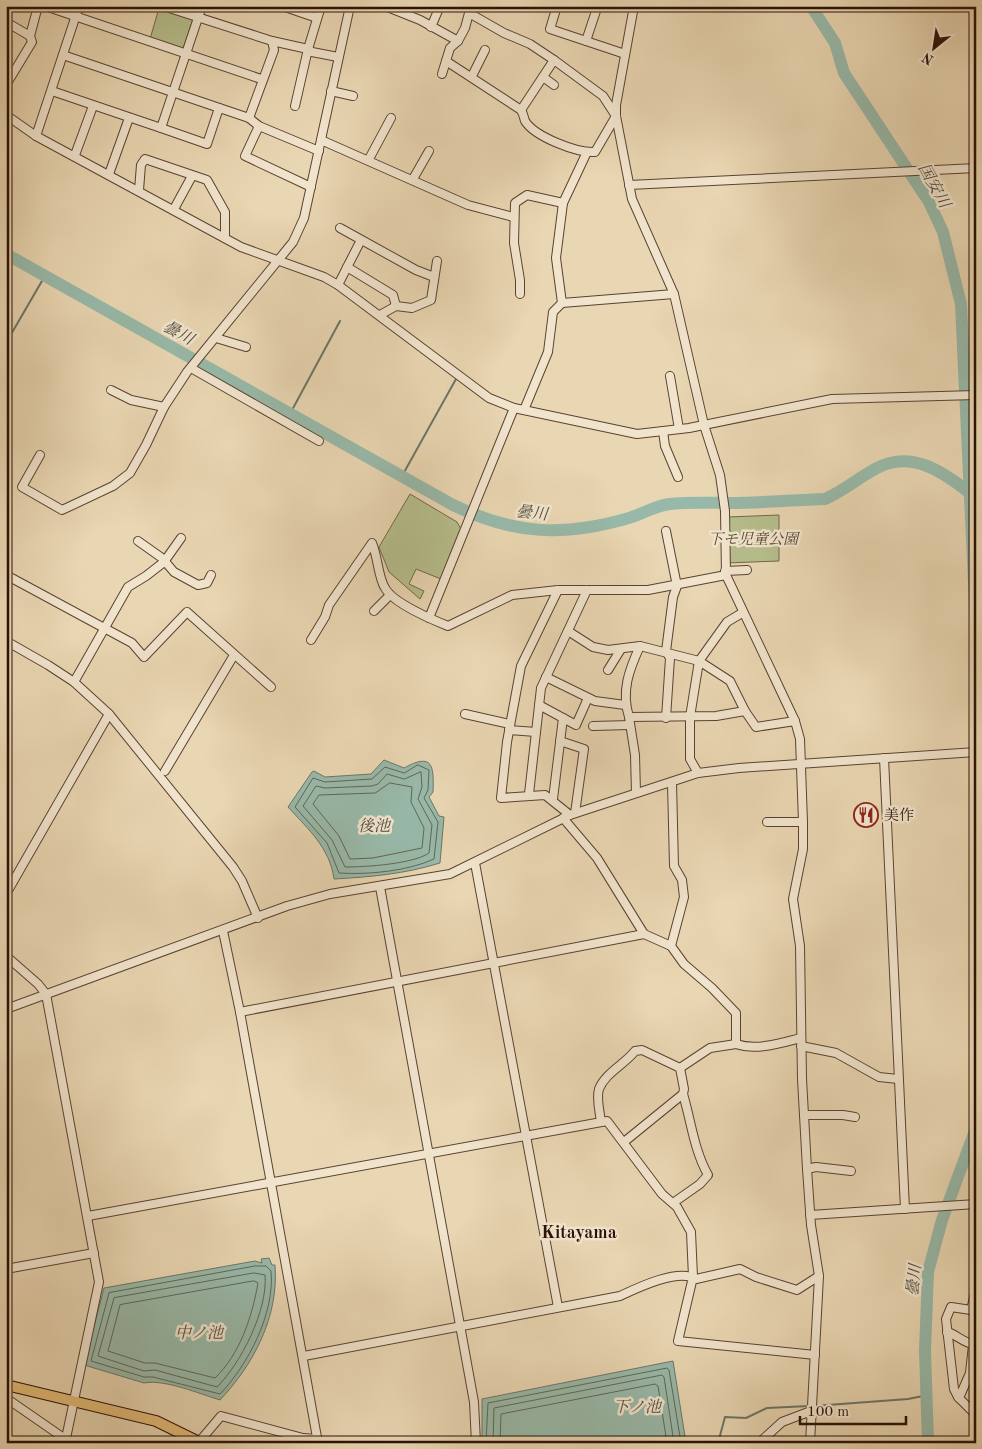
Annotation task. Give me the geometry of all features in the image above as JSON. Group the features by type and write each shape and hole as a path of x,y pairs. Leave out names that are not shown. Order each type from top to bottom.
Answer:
{"main road":[{"path":"6,1385 72,1403 106,1408 156,1421 200,1442"}],"street":[{"path":"6,85 32,42 30,36 38,6"},
{"path":"45,6 262,79"},
{"path":"36,136 79,6"},
{"path":"163,6 272,41 338,57"},
{"path":"161,128 202,6"},
{"path":"282,6 316,18"},
{"path":"294,100 321,6"},
{"path":"40,454 22,487 62,510 113,486 130,472 146,445 164,407 191,367 280,261 300,231 350,6"},
{"path":"385,6 420,20 458,41"},
{"path":"431,27 440,6"},
{"path":"557,6 550,29 625,54"},
{"path":"634,6 616,116 632,199 674,294 704,425 724,499 726,573 742,612 795,721 800,739 803,848 793,899 800,946 801,1042 810,1215 819,1276 810,1443"},
{"path":"586,40 598,18 597,8"},
{"path":"442,74 450,48 458,41 465,28 469,13 504,33 530,44 554,60 603,96 616,116"},
{"path":"6,22 30,36"},
{"path":"249,118 274,50 272,41"},
{"path":"472,76 485,50"},
{"path":"63,55 249,118 259,126 319,151"},
{"path":"521,110 544,78 554,60"},
{"path":"446,61 472,76 521,110 526,122 546,138 587,152 594,152 616,116"},
{"path":"544,78 554,85"},
{"path":"52,91 207,144 219,108"},
{"path":"331,91 353,96"},
{"path":"75,156 93,106"},
{"path":"6,115 36,136 174,209 241,247 338,285 489,398 514,408 637,434 704,425 832,399 976,395"},
{"path":"109,174 129,118"},
{"path":"369,159 391,123"},
{"path":"259,126 245,156 311,187"},
{"path":"321,140 369,159 468,205 513,217"},
{"path":"413,179 429,151"},
{"path":"562,303 556,258 563,203 587,152"},
{"path":"138,190 141,165 145,159 207,180 220,200 225,212 225,238"},
{"path":"629,185 976,168"},
{"path":"174,209 192,176"},
{"path":"520,294 520,280 514,242 513,217 515,203 527,195 563,203"},
{"path":"340,228 416,270 434,277"},
{"path":"338,285 362,240"},
{"path":"380,315 396,306 412,308 431,300 437,261"},
{"path":"347,267 393,296 396,306"},
{"path":"524,410 548,352 554,312 562,303 674,294"},
{"path":"216,338 246,347"},
{"path":"191,367 319,441"},
{"path":"670,376 679,429"},
{"path":"111,390 131,400 164,407"},
{"path":"429,618 514,408"},
{"path":"663,431 665,446 678,477"},
{"path":"666,531 677,586 673,597 666,651 670,658 666,718"},
{"path":"74,682 128,587 164,562 181,538"},
{"path":"138,541 162,558 174,572 198,585 207,583 211,575"},
{"path":"311,640 325,618 329,605 372,543 377,553 384,588 390,595 429,618 448,626 512,595 558,590 648,590 677,586 726,573 747,570"},
{"path":"6,576 132,643 144,657 187,612 271,687"},
{"path":"558,590 522,666 509,727 501,798 529,794 545,795 553,799 570,815 644,934 671,946 684,964 712,988 736,1013 736,1044"},
{"path":"529,794 541,688 587,590"},
{"path":"374,611 390,595"},
{"path":"698,774 690,759 690,717 700,661 727,622 742,612"},
{"path":"568,631 593,647 608,650 640,646 700,661 730,681 745,711 756,727 795,721"},
{"path":"6,641 74,682 109,714 233,866 242,881 258,918"},
{"path":"636,793 636,770 630,721 625,705 627,676 640,646"},
{"path":"608,670 620,649"},
{"path":"165,771 234,655"},
{"path":"546,677 588,698 625,705"},
{"path":"539,705 576,725 588,698"},
{"path":"593,726 745,711"},
{"path":"6,894 109,714"},
{"path":"465,714 509,727 536,732"},
{"path":"553,799 563,718"},
{"path":"560,741 584,749 570,815"},
{"path":"6,1009 287,906 330,894 450,874 570,815 698,774 800,764 976,752"},
{"path":"884,758 905,1209"},
{"path":"671,946 684,897 682,880 674,866 672,783"},
{"path":"767,822 803,822"},
{"path":"475,863 558,1307"},
{"path":"380,886 474,1402 476,1443"},
{"path":"200,1442 221,1416 318,1441 240,1012 223,931"},
{"path":"240,1012 644,934"},
{"path":"6,956 38,984 46,994 99,1282 72,1403 67,1442 6,1398"},
{"path":"680,1068 710,1048 736,1044 743,1046 801,1042 836,1053 879,1077 898,1079"},
{"path":"601,1122 599,1090 610,1073 635,1051 642,1050 680,1068"},
{"path":"673,1203 700,1184 708,1175 697,1154 697,1144 683,1094 684,1089 680,1068"},
{"path":"624,1142 683,1094"},
{"path":"804,1115 843,1114 855,1117"},
{"path":"88,1216 606,1121 662,1194 673,1203 692,1232 693,1277 678,1342 815,1355"},
{"path":"807,1169 816,1167 851,1171"},
{"path":"810,1215 976,1204"},
{"path":"6,1269 94,1253"},
{"path":"304,1356 620,1296 662,1279 693,1277 696,1279 740,1269 756,1277 797,1290 819,1276"},
{"path":"976,1289 974,1311 952,1307 946,1319 954,1388 959,1398 976,1414"},
{"path":"947,1332 952,1333 962,1342 975,1345 970,1373 959,1398"},
{"path":"759,1443 782,1422 811,1411"}],"green space":[{"path":"159,8 193,19 183,49 150,39"},
{"path":"410,494 457,522 461,529 441,579 416,569 409,584 424,591 420,599 389,572 379,547"},
{"name":"下モ児童公園","path":"779,515 779,561 726,563 728,517"}],"water":[{"name":"後池","path":"384,760 404,768 421,761 430,764 433,775 433,792 429,797 439,816 444,817 440,863 414,870 334,879 332,868 323,848 288,807 314,771 325,777 371,774"},
{"name":"中ノ池","path":"269,1258 272,1265 275,1265 275,1284 273,1303 268,1321 262,1338 244,1371 220,1400 172,1385 152,1382 144,1383 84,1365 104,1288 255,1261 262,1263 261,1259"},
{"name":"下ノ池","path":"673,1361 686,1443 482,1443 482,1399"}],"waterway":[{"name":"国安川","path":"811,6 835,43 844,73 929,202 943,232 961,304 976,625"},
{"name":"曇川","path":"6,254 453,505 497,522 540,530 561,530 605,524 669,504 753,503 825,499 875,469 888,463 901,461 913,462 937,470 970,493"},
{"path":"6,343 46,274"},
{"path":"291,412 340,321"},
{"path":"402,476 456,379"},
{"name":"曇川","path":"928,1443 925,1351 928,1272 942,1220 976,1128"},
{"path":"814,1406 908,1399 928,1395"},
{"path":"718,1443 725,1417 746,1418 767,1408 809,1406"}],"place":[{"name":"美作","path":"866,815"}],"district":[{"name":"Kitayama","path":"579,1232"}]}
